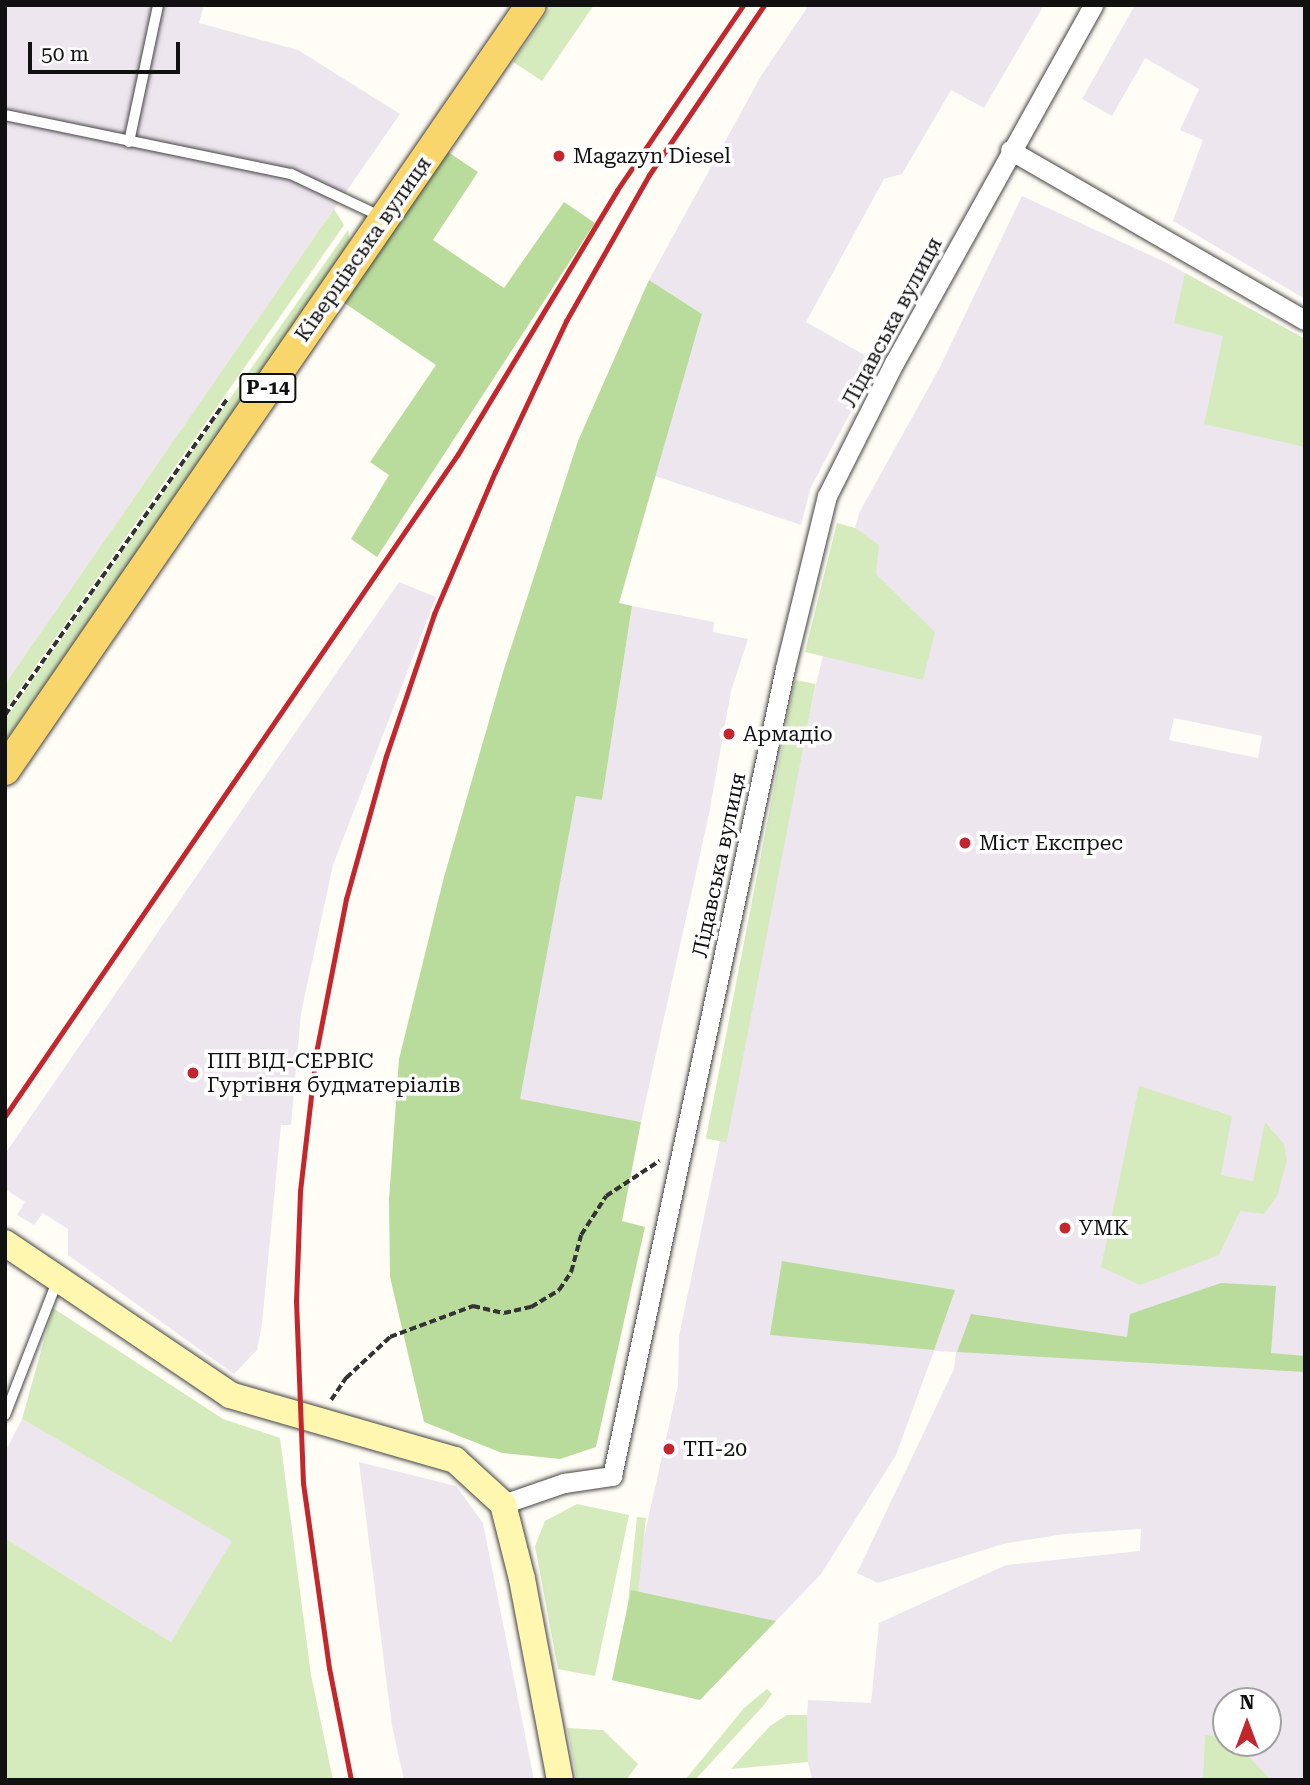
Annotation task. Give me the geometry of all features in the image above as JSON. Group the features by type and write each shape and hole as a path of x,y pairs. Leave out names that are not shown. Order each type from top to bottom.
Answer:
{"main road":[{"name":"Ківерцівська вулиця","path":"5,770 531,5"},
{"path":"5,1243 230,1395 455,1460 503,1504 522,1579 560,1780"}],"street":[{"name":"Лідавська вулиця","path":"503,1504 564,1483 612,1476 785,668 827,496 1010,150 1093,5"},
{"path":"1010,150 1305,320"}],"lane":[{"path":"129,142 158,5"},
{"path":"5,115 292,174 383,217"},
{"path":"5,1415 58,1279"}],"path":[{"path":"5,715 235,388"},
{"path":"318,1419 346,1378 390,1337 473,1306 504,1313 531,1307 559,1290 571,1272 581,1235 606,1196 683,1145"}],"shaded area":[{"path":"5,5 204,5 199,23 298,50 400,114 5,684"},
{"path":"809,5 1044,5 984,108 951,90 902,174 884,179 806,322 877,362 811,487 801,525 655,476 702,314 649,280 761,76"},
{"path":"1135,5 1305,5 1305,299 1173,221 1203,140 1180,130 1199,89 1145,58 1112,116 1082,99"},
{"path":"1022,196 1167,263 1305,339 1305,1780 807,1780 812,1778 805,1752 808,1700 871,1703 879,1623 1006,1565 1140,1551 1141,1529 1064,1534 1003,1544 878,1583 857,1573 954,1369 956,1352 934,1351 896,1455 821,1574 700,1700 612,1680 678,1385 679,1336 816,684 859,513 939,369","holes":["1174,718 1262,736 1258,758 1169,740"]},
{"path":"399,582 436,597 333,865 301,1013 291,1125 281,1125 262,1324 257,1350 234,1374 68,1255 68,1229 43,1213 34,1225 17,1215 25,1202 5,1189 5,1154"},
{"path":"632,606 714,622 713,632 748,639 731,691 709,814 641,1122 519,1100 576,795 602,800"},
{"path":"22,1419 233,1541 171,1642 5,1538 5,1452"},
{"path":"359,1462 456,1486 483,1523 534,1780 404,1780 392,1726"}],"green space":[{"path":"552,5 594,5 542,81 513,62"},
{"path":"448,152 478,172 433,240 504,288 564,202 595,223 377,557 351,539 389,475 370,462 436,365 343,302"},
{"path":"334,209 344,225 5,710 5,684"},
{"path":"348,230 350,245 5,742 5,720"},
{"path":"1185,273 1305,339 1305,447 1204,424 1223,336 1174,323"},
{"path":"649,280 702,314 619,603 632,606 602,800 576,796 520,1099 641,1122 622,1221 645,1227 596,1447 560,1459 502,1453 424,1422 390,1277 389,1200 399,1059 444,877 504,669 578,441"},
{"path":"837,523 855,528 879,545 876,574 935,632 923,680 805,652"},
{"path":"795,680 816,684 727,1142 706,1138"},
{"path":"1139,1086 1232,1116 1221,1175 1253,1181 1265,1122 1284,1144 1287,1161 1277,1196 1264,1214 1240,1211 1219,1255 1140,1285 1101,1267"},
{"path":"782,1261 955,1290 934,1350 770,1335"},
{"path":"1221,1283 1276,1286 1271,1353 1305,1356 1305,1372 957,1352 971,1314 1127,1337 1130,1314"},
{"path":"53,1308 223,1419 280,1438 311,1675 333,1780 5,1780 5,1538 171,1642 232,1541 22,1419"},
{"path":"577,1504 629,1515 595,1676 558,1669 535,1546 545,1521"},
{"path":"637,1517 646,1518 629,1682 620,1681"},
{"path":"631,1590 776,1621 700,1700 612,1680"},
{"path":"767,1689 772,1694 764,1705 695,1780 685,1780 744,1708"},
{"path":"787,1715 807,1715 808,1762 731,1769 770,1726"},
{"path":"567,1728 603,1730 638,1764 626,1780 577,1780"},
{"path":"1205,1735 1212,1736 1212,1757 1249,1757 1271,1780 1203,1780"}],"railway":[{"path":"5,1116 458,454 617,190 743,5"},
{"path":"351,1780 329,1668 303,1483 296,1301 300,1191 316,1053 346,899 386,756 434,614 495,472 566,321 649,175 764,5"}],"place":[{"name":"Magazyn Diesel","path":"559,156"},
{"name":"Армадіо","path":"729,734"},
{"name":"Міст Експрес","path":"965,843"},
{"name":"ПП ВІД-СЕРВІС Гуртівня будматеріалів","path":"193,1073"},
{"name":"УМК","path":"1065,1228"},
{"name":"ТП-20","path":"669,1449"}]}
